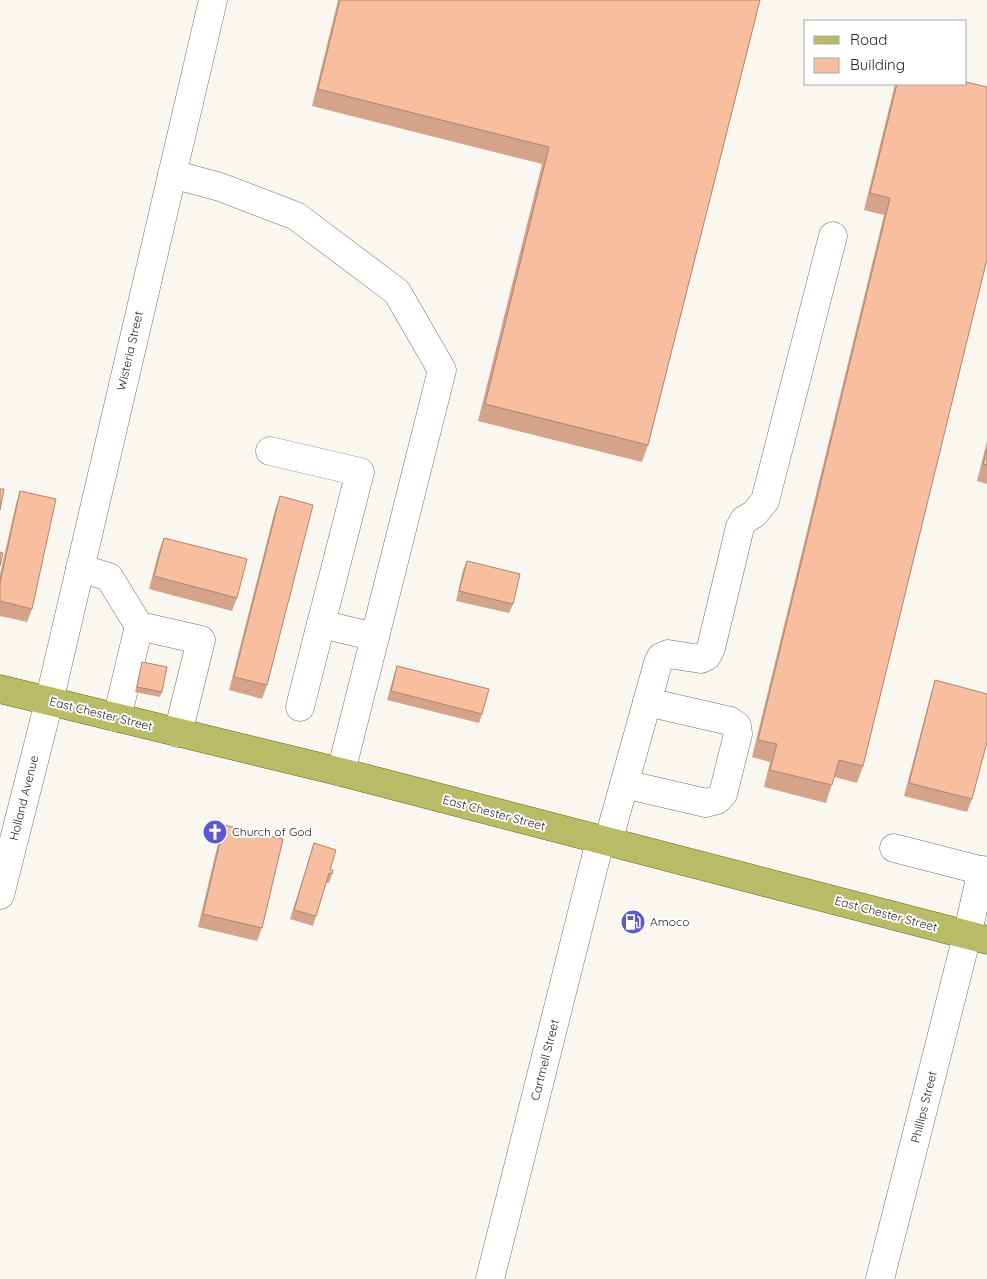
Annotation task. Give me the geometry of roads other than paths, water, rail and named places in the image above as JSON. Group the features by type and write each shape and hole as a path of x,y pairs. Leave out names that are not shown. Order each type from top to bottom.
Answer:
{"main road":[{"name":"East Chester Street","path":"0,689 341,772 604,842 979,926"}],"street":[{"name":"Wisteria Street","path":"49,702 213,0"},
{"path":"172,174 220,187 296,216 398,292 442,370 341,772"},
{"name":"Cartmell Street","path":"490,1279 604,842 624,784 658,663 661,656 668,654 701,659 707,656 711,648 740,527 744,520 754,514 765,501 833,236"},
{"path":"270,451 360,472 300,707"},
{"path":"80,568 109,577 139,626 116,718"},
{"path":"320,624 375,637"},
{"path":"139,626 201,640 178,733"},
{"name":"Holland Avenue","path":"0,895 49,702"},
{"path":"624,784 706,803 718,800 723,794 738,734 737,726 730,721 647,702"},
{"path":"894,848 984,871"},
{"name":"Phillips Street","path":"880,1279 979,926 984,871"}],"place":[{"name":"Church of God","path":"215,832"},
{"name":"Amoco","path":"633,922"}]}
